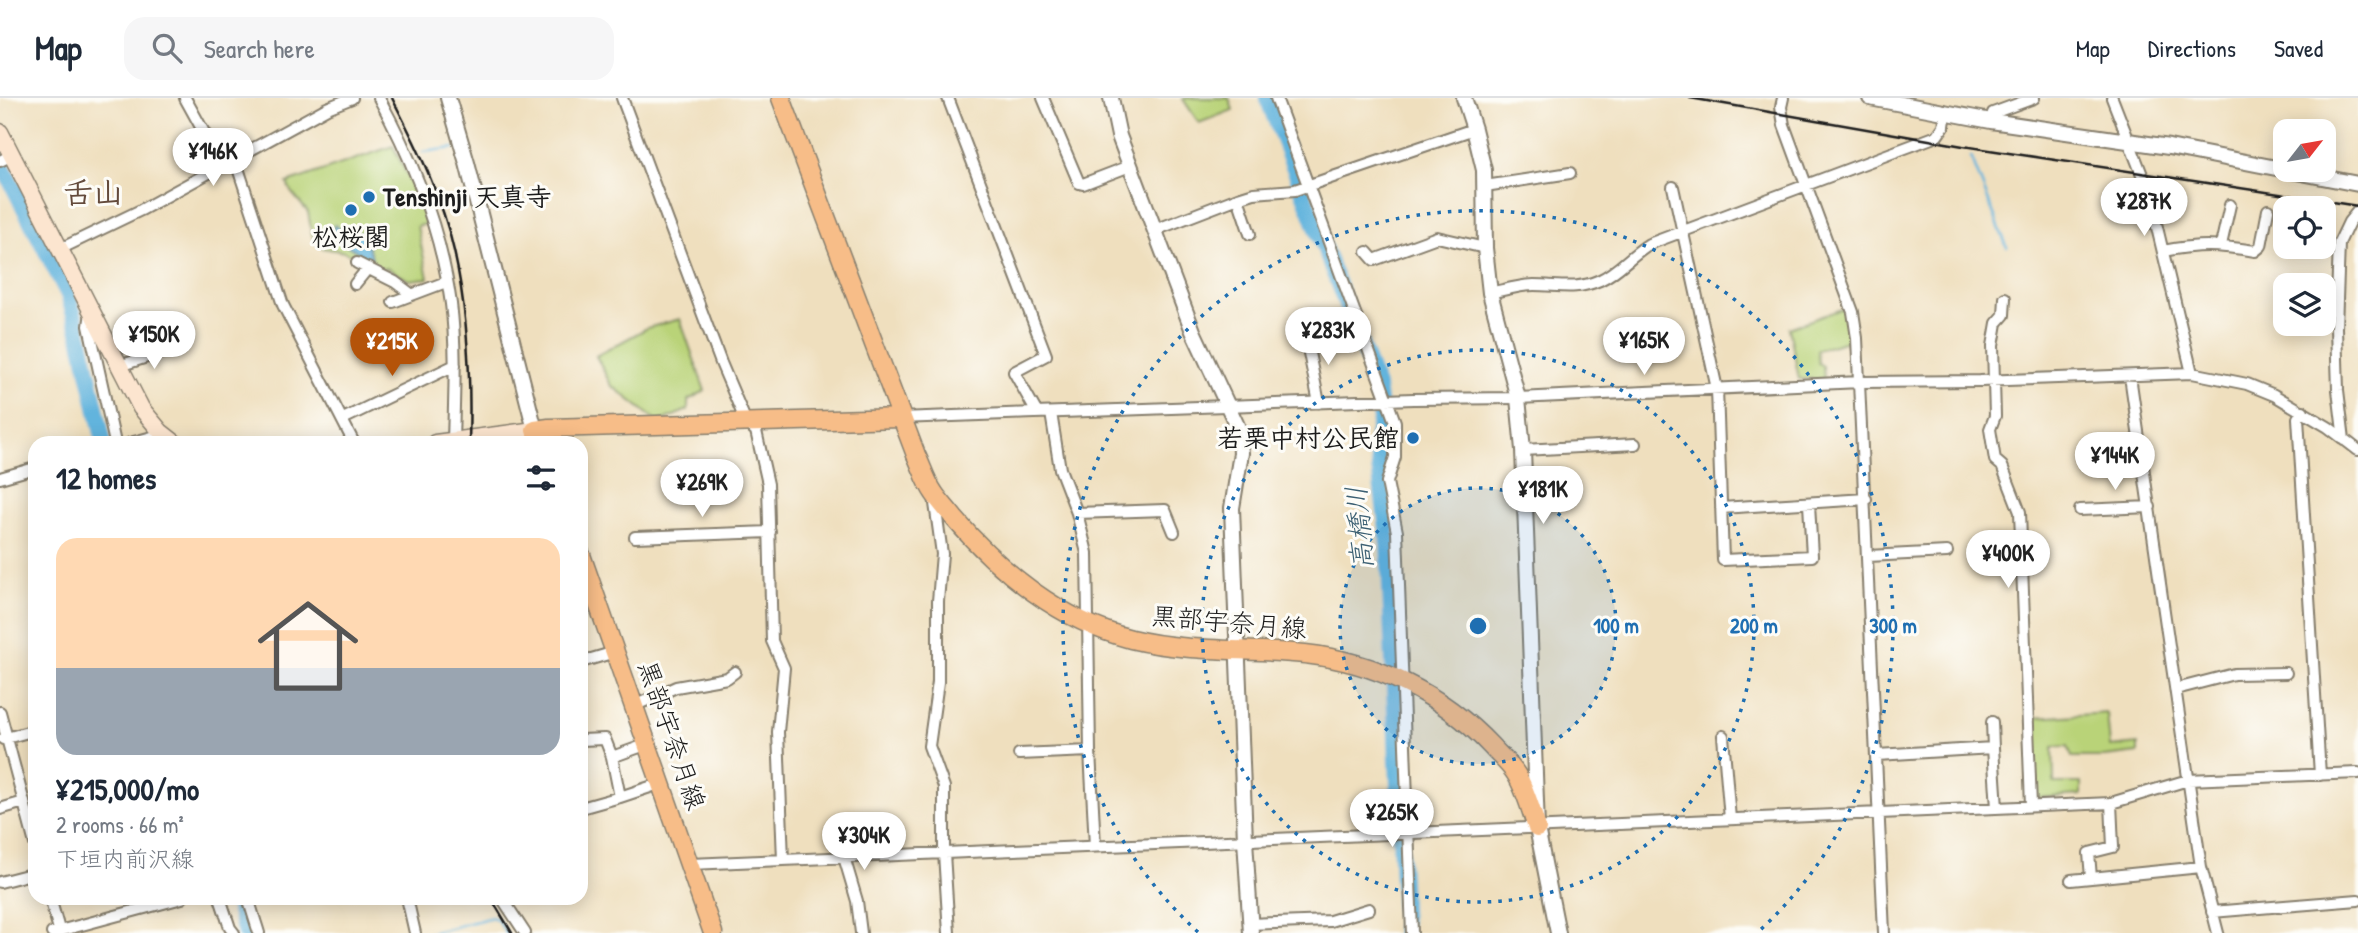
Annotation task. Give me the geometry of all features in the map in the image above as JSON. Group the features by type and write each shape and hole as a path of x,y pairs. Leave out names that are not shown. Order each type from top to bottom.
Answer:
{"main road":[{"name":"黒部宇奈月線","path":"781,98 900,418 933,492 973,541 1044,599 1088,624 1130,639 1171,646 1307,654 1372,668 1403,682 1449,709 1474,728 1514,771 1523,787 1537,828"},
{"path":"0,132 6,158 60,249 141,408 166,436"},
{"path":"537,436 746,422 900,418"},
{"name":"黒部宇奈月線","path":"588,575 713,933"}],"street":[{"path":"185,98 222,165"},
{"path":"60,249 141,210 234,159 324,103 352,98"},
{"path":"379,98 398,132 420,183 436,231 451,303 455,365 453,436"},
{"path":"622,98 722,363 746,422 755,431 768,484 772,642 784,668 778,732 783,860"},
{"path":"948,98 1046,355 1014,372 1037,413"},
{"path":"1043,98 1079,183 1083,184 1130,166"},
{"path":"1111,98 1119,136 1193,331 1239,430 1241,453 1232,508 1250,929 1330,921 1368,909"},
{"path":"1276,98 1395,422 1395,457 1387,482 1397,532 1412,933"},
{"path":"1464,98 1484,170 1485,248 1490,293 1518,398 1523,450 1537,828 1558,933"},
{"path":"1783,98 1781,107 1784,125 1853,312 1860,382 1866,499 1884,933"},
{"path":"1870,98 1990,121 2129,141 2358,184"},
{"path":"1990,121 1993,113 2034,98"},
{"path":"2112,98 2148,190 2192,373"},
{"path":"452,99 537,436"},
{"path":"1490,293 1533,285 1574,288 1598,281 1615,272 1632,254 1649,244 1937,136 1944,126 1946,112"},
{"path":"1155,230 1238,198 1254,193 1296,190 1474,129"},
{"path":"234,159 254,211 283,305 351,436"},
{"path":"1485,186 1570,173"},
{"path":"1674,187 1717,389 1723,560 1812,556 1809,504"},
{"path":"1238,198 1250,234"},
{"path":"2221,245 2230,205"},
{"path":"2163,251 2200,244 2255,251 2261,246 2268,210"},
{"path":"2344,440 2336,340 2339,243 2349,222 2358,211"},
{"path":"1367,252 1374,260 1437,237 1485,248"},
{"path":"357,263 411,294"},
{"path":"355,284 368,268"},
{"path":"393,302 446,282"},
{"path":"2005,298 2004,315 1997,323 1993,346 1995,416 1990,429 1995,460 2002,466 2020,512 2031,806"},
{"path":"91,310 89,326 113,436"},
{"path":"1306,338 1319,403"},
{"path":"120,366 178,347"},
{"path":"343,419 455,365"},
{"path":"900,418 1388,400 1518,398 1860,382 2192,373 2246,384 2274,395 2328,427 2358,450"},
{"path":"2130,376 2201,867 2218,933"},
{"path":"2303,411 2298,418 2320,775"},
{"path":"1051,413 1060,469 1077,513 1087,553 1090,751 1095,846"},
{"path":"154,436 161,432"},
{"path":"1523,450 1635,444"},
{"path":"0,478 28,470"},
{"path":"933,492 942,554 938,601 938,682 929,746 944,786 944,853 949,933"},
{"path":"1721,508 1866,499"},
{"path":"2080,510 2151,507"},
{"path":"1077,513 1165,510 1174,533"},
{"path":"635,537 770,531"},
{"path":"1868,556 1947,552"},
{"path":"588,660 615,652"},
{"path":"634,706 676,687 727,678 735,672"},
{"path":"2176,689 2234,674 2286,673"},
{"path":"0,712 3,739 28,817"},
{"path":"1992,722 1997,808"},
{"path":"3,739 28,732"},
{"path":"1723,736 1730,819"},
{"path":"588,740 605,739 612,757 620,797"},
{"path":"612,757 648,744"},
{"path":"1877,755 1993,748"},
{"path":"1019,754 1090,751"},
{"path":"690,864 2112,803 2188,780 2358,773"},
{"path":"588,805 662,783"},
{"path":"0,809 24,802"},
{"path":"2091,878 2089,853 2113,848 2112,803"},
{"path":"844,857 857,901 861,933"},
{"path":"2071,880 2201,867"},
{"path":"0,882 28,875"},
{"path":"2212,912 2358,900"},
{"path":"51,905 57,932 156,905"},
{"path":"222,905 234,933"},
{"path":"250,905 259,933"},
{"path":"409,905 415,933"},
{"path":"507,905 525,933"}],"green space":[{"path":"1229,98 1233,110 1199,123 1183,99"},
{"path":"393,146 415,191 426,224 417,226 428,278 409,280 387,268 379,269 366,264 345,252 323,248 316,243 312,235 308,212 287,183"},
{"path":"1844,308 1851,340 1817,350 1824,379 1799,379 1789,328"},
{"path":"680,319 705,391 688,400 688,410 658,422 611,385 596,356 647,328"},
{"path":"2107,713 2110,747 2138,744 2138,753 2072,757 2068,746 2053,747 2054,783 2081,783 2081,795 2035,798 2034,718"}],"water":[{"path":"335,225 347,233 362,232 372,257 366,259 341,242 336,237 333,227"}],"waterway":[{"name":"高橋川","path":"1267,98 1377,386 1381,415 1376,442 1388,538 1404,933"},
{"path":"423,152 454,148"},
{"path":"1971,157 2007,247"},
{"path":"0,161 68,295 78,327 102,436"},
{"path":"237,905 245,933"},
{"path":"431,933 492,917 497,919 506,933"}],"railway":[{"path":"392,98 436,192 454,251 468,346 469,436"},
{"path":"1690,98 1963,146 2358,206"},
{"path":"495,905 512,933"}],"place":[{"name":"Tenshinji 天真寺","path":"369,197"},
{"name":"松桜閣","path":"351,210"},
{"name":"若栗中村公民館","path":"1413,438"}],"district":[{"name":"舌山","path":"93,193"}]}
